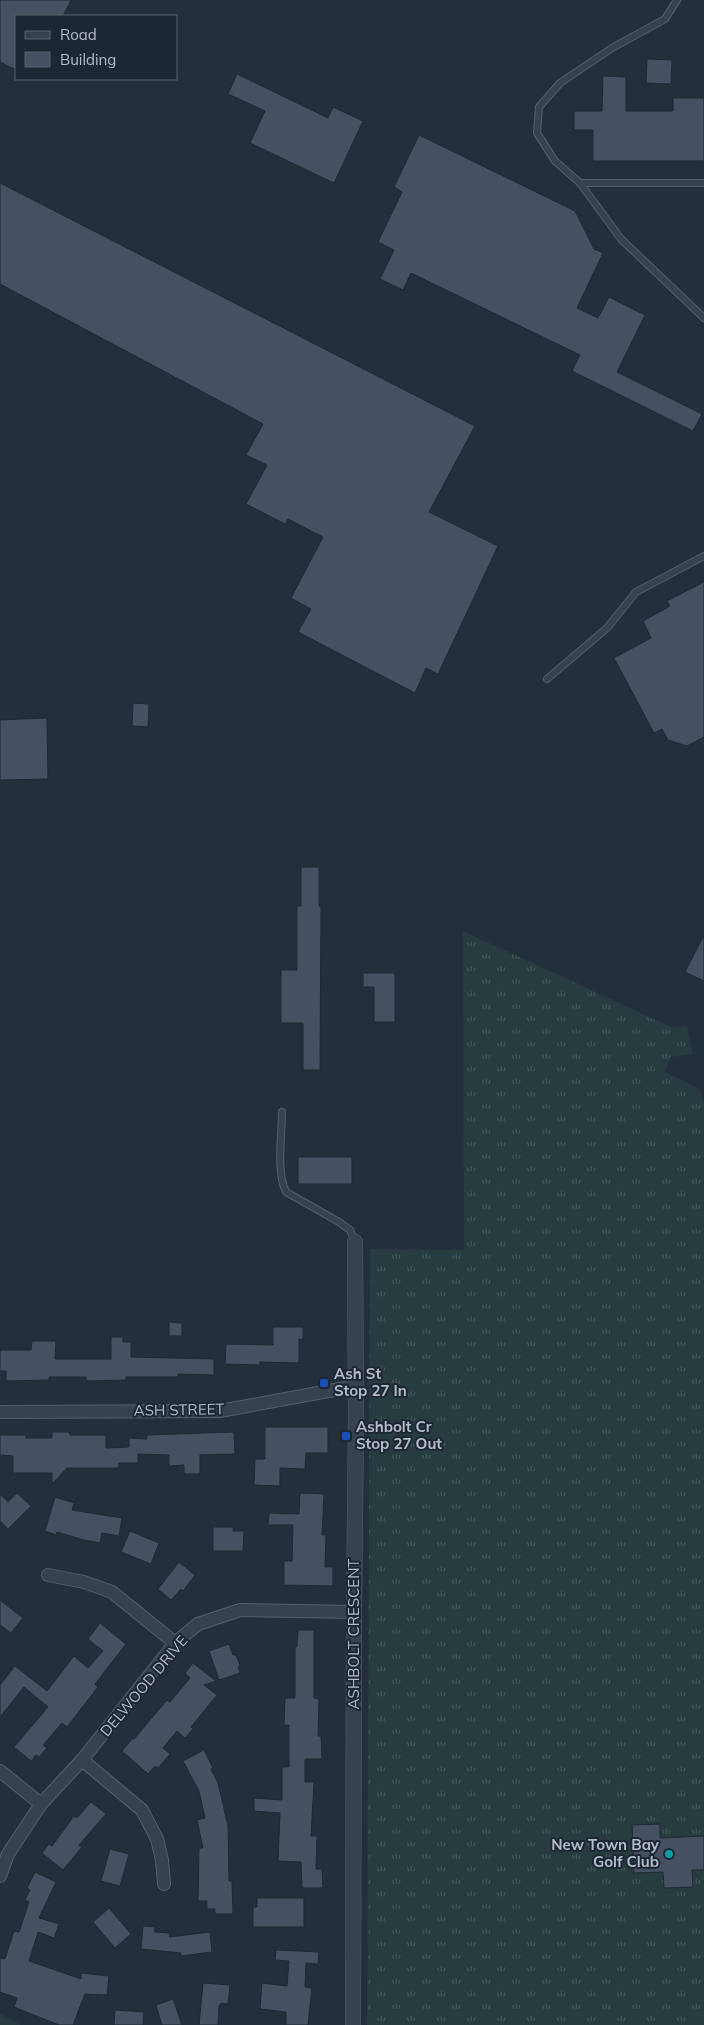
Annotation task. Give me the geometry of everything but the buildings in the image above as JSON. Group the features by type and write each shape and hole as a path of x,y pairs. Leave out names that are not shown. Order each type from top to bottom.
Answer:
{"street":[{"name":"ASHBOLT CRESCENT","path":"353,2025 355,1242"},
{"name":"ASH STREET","path":"0,1412 220,1411 356,1386"},
{"path":"48,1575 84,1582 112,1592 175,1643"},
{"name":"DELWOOD DRIVE","path":"0,1876 8,1854 41,1804 82,1760 175,1643 198,1624 240,1610 354,1612"},
{"path":"82,1760 142,1810 157,1839 162,1860 164,1884"},
{"path":"0,1771 41,1804"}],"lane":[{"path":"677,0 665,19 612,48 560,83 539,107 537,133 555,161 580,183 621,239 704,318"},
{"path":"580,183 704,183"},
{"path":"547,679 607,628 636,592 704,556"},
{"path":"282,1112 281,1170 282,1183 286,1192 339,1222 350,1230 355,1242"}],"green space":[{"path":"463,931 673,1028 687,1026 693,1054 670,1057 665,1072 700,1089 704,1105 704,2025 367,2025 370,1249 464,1250"},
{"path":"0,2014 21,2025 0,2025"}],"place":[{"name":"Ash St Stop 27 In","path":"324,1383"},
{"name":"Ashbolt Cr Stop 27 Out","path":"346,1436"},
{"name":"New Town Bay Golf Club","path":"669,1854"}]}
